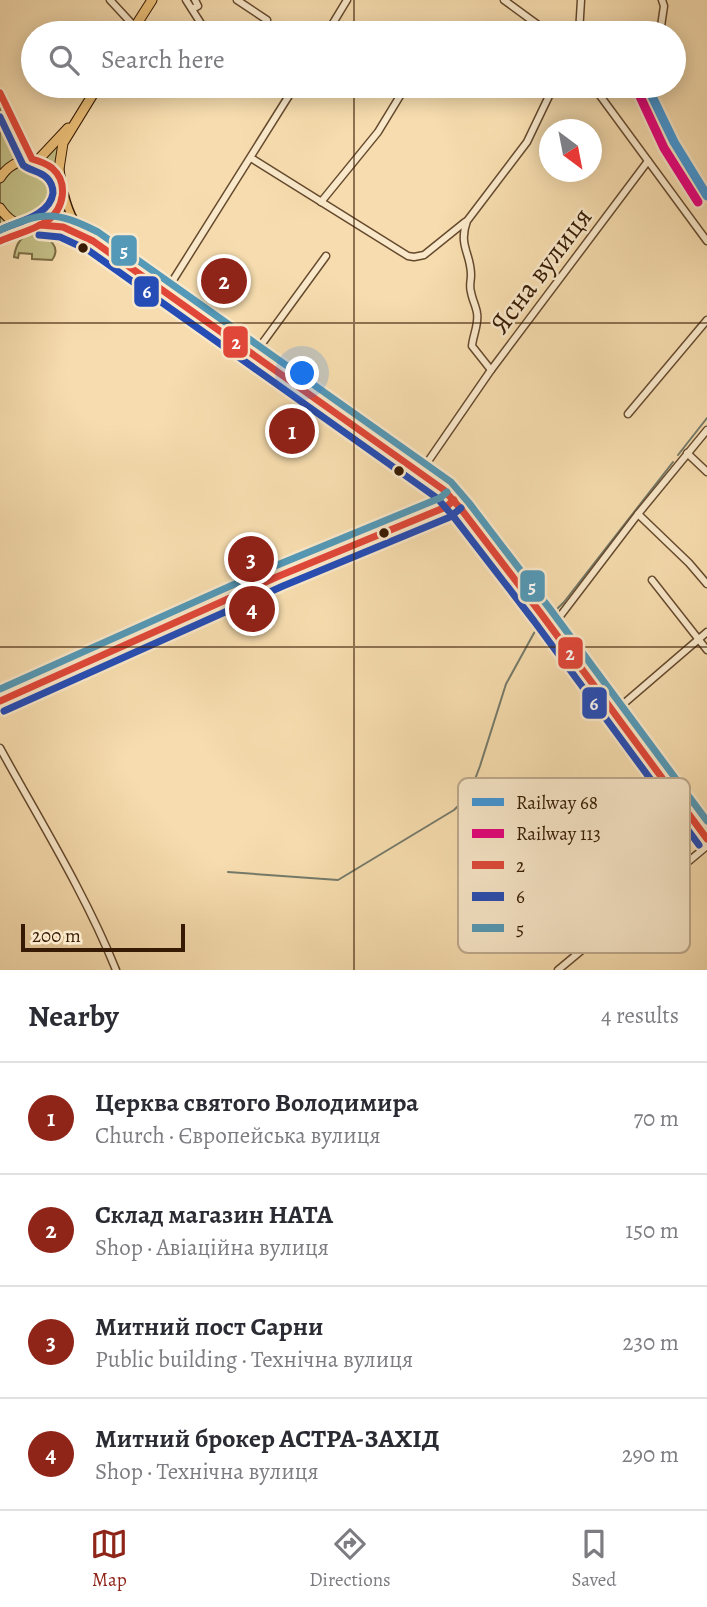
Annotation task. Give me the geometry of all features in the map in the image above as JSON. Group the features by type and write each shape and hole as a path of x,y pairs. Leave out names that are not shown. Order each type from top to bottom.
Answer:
{"highway":[{"path":"139,21 152,0"},
{"path":"60,179 59,161 63,143 90,98"},
{"path":"35,160 77,119"},
{"path":"0,178 11,165 35,160 53,169 64,190 63,201 53,218 0,241"},
{"path":"0,208 6,217 17,224 37,226"}],"main road":[{"path":"0,93 35,160"},
{"path":"64,190 75,224 93,241 444,490 548,623 662,778"},
{"path":"37,226 63,227 93,241"},
{"path":"690,816 707,839"}],"street":[{"path":"110,0 126,21"},
{"path":"186,0 200,21"},
{"path":"192,9 198,6 195,0"},
{"path":"237,0 266,21"},
{"path":"334,21 347,0"},
{"path":"504,0 533,21"},
{"path":"580,21 581,0"},
{"path":"662,21 663,0"},
{"path":"165,293 288,98"},
{"path":"321,202 378,132 399,98"},
{"path":"251,158 408,256 424,255 467,221 527,142 548,98"},
{"path":"602,98 707,240"},
{"name":"Ясна вулиця","path":"420,473 491,370 648,161"},
{"path":"467,221 463,232 464,245 471,275 471,294 478,318 472,346 491,370"},
{"path":"253,356 326,256"},
{"path":"628,414 707,320"},
{"path":"548,623 707,430"},
{"path":"687,453 707,472"},
{"path":"0,701 279,576 446,507 454,500"},
{"path":"638,514 707,584"},
{"path":"652,580 707,650"},
{"path":"614,712 707,632"},
{"path":"0,748 42,821 117,970"},
{"path":"690,860 707,846"},
{"path":"558,970 578,953"}],"shaded area":[{"path":"0,93 32,159 65,131 63,190 82,232 40,225 0,241"},
{"path":"36,233 52,243 55,255 52,260 32,259 32,254 19,253 18,258 14,257 20,240"}],"waterway":[{"path":"678,455 707,418"},
{"path":"546,620 564,602 673,462"},
{"path":"475,778 506,684 534,633 542,624"},
{"path":"228,872 338,880 458,806"}],"rail line":[{"name":"113","path":"641,98 664,148 698,202"},
{"name":"68","path":"653,98 674,142 707,196"}],"transit line":[{"name":"2","path":"0,93 32,159 52,168 61,181 62,188 61,203 53,216 30,230 0,241"},
{"name":"6","path":"0,117 23,165 47,178 53,193 51,201 39,213 0,230"},
{"name":"5","path":"0,230 28,219 49,216 71,220 98,232 451,482 550,609 675,778"},
{"name":"2","path":"40,225 63,227 93,241 444,490 542,615 662,778"},
{"name":"6","path":"39,235 60,237 88,250 437,498 534,621 650,778"},
{"name":"5","path":"0,689 275,566 440,498 447,492"},
{"name":"2","path":"0,701 279,576 446,507 454,500"},
{"name":"6","path":"4,711 283,586 450,517 461,508"},
{"name":"5","path":"690,798 707,821"},
{"name":"2","path":"690,816 707,839"},
{"name":"6","path":"690,833 699,845"}],"place":[{"name":"Склад магазин НАТА","path":"224,281"},
{"name":"Церква святого Володимира","path":"292,431"},
{"name":"Митний пост Сарни","path":"251,559"},
{"name":"Митний брокер АСТРА-ЗАХІД","path":"252,609"}]}
